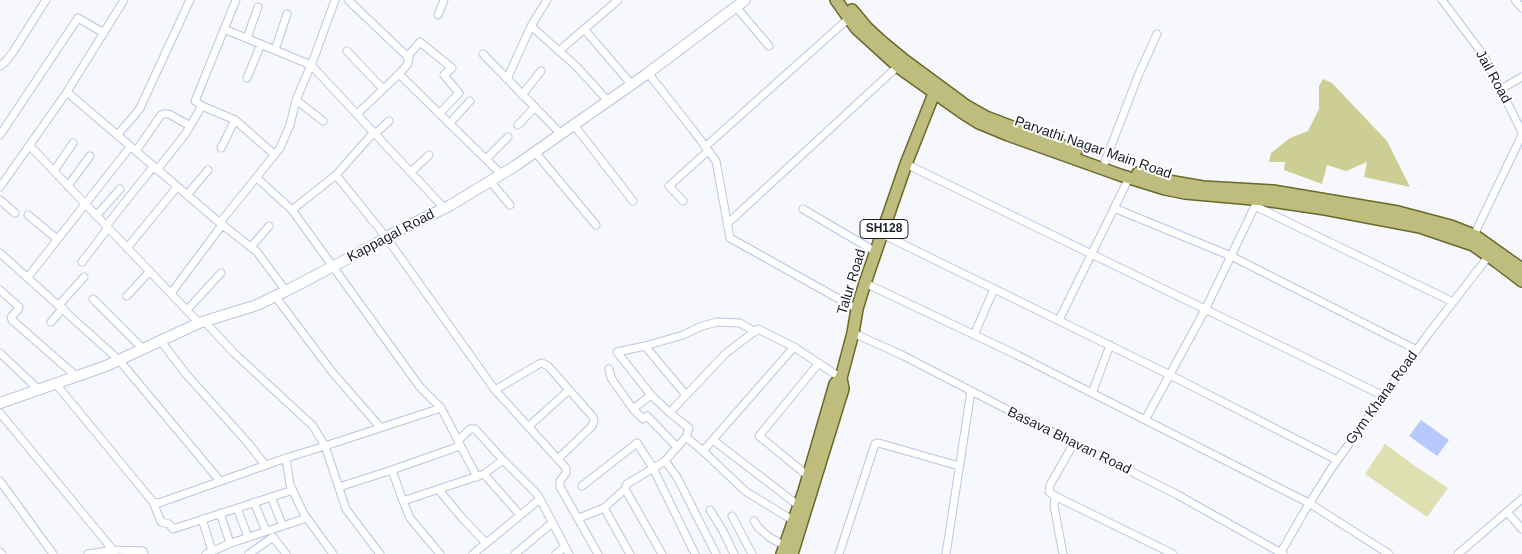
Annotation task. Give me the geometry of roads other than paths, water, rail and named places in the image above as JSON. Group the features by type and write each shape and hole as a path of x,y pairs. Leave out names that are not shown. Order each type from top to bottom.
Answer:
{"main road":[{"name":"Kappagal Road","path":"0,403 120,360 201,322 257,305 444,208 501,174 608,102 745,0"},
{"name":"Parvathi Nagar Main Road","path":"836,0 856,28 898,66 986,117 1146,176 1420,227 1492,252 1522,269"},
{"path":"845,0 867,28 936,89"},
{"name":"Parvathi Nagar Main Road","path":"936,89 979,123 1129,178 1165,189 1185,193 1354,203 1451,226 1474,235 1522,281"},
{"name":"Talur Road","path":"787,551 843,389 841,378 865,283 906,164 936,89"},
{"name":"Talur Road","path":"787,551 794,521 835,384 841,378"}],"street":[{"path":"0,66 13,52 46,0"},
{"path":"0,187 67,92 124,0"},
{"path":"117,135 134,116 144,100 190,0"},
{"path":"236,0 195,101 202,106 236,120 275,155"},
{"path":"171,293 222,226 222,220 280,148 290,125 296,100 335,0"},
{"path":"348,0 409,58 407,65 399,74 356,114"},
{"path":"438,15 444,0"},
{"path":"507,79 531,26 547,0"},
{"path":"559,51 618,0"},
{"name":"Jail Road","path":"1442,0 1484,56 1522,134"},
{"path":"1515,0 1522,8"},
{"path":"247,38 258,7"},
{"path":"736,7 769,46"},
{"path":"274,50 287,14"},
{"path":"0,135 78,18 104,33"},
{"path":"683,201 669,186 706,149 849,18"},
{"path":"531,26 576,66 608,102"},
{"path":"584,28 632,85"},
{"path":"224,29 311,65 444,208"},
{"path":"1105,162 1138,76 1157,34"},
{"path":"407,57 420,42 452,68 444,75 459,93 439,114"},
{"path":"247,78 261,44"},
{"path":"347,51 383,89"},
{"path":"483,54 561,134"},
{"path":"727,224 898,66"},
{"path":"522,95 542,71"},
{"path":"648,73 716,162 730,238 857,309"},
{"path":"399,74 501,174"},
{"path":"1500,89 1522,77"},
{"path":"67,92 222,226 257,252 286,291"},
{"path":"296,100 323,122"},
{"path":"449,124 470,101"},
{"path":"82,262 107,227 190,126 202,106"},
{"path":"518,125 534,107"},
{"path":"28,277 85,204 164,114 169,114 190,126"},
{"path":"221,148 236,120"},
{"path":"292,210 336,175 388,121"},
{"path":"574,125 633,201"},
{"path":"1474,235 1522,134"},
{"path":"486,160 508,137"},
{"path":"54,171 73,143"},
{"path":"30,146 187,310 313,426 325,446 346,509 380,554"},
{"path":"535,152 596,224"},
{"path":"411,172 429,155"},
{"path":"68,186 90,156"},
{"path":"906,164 1384,396"},
{"path":"187,195 208,170"},
{"path":"336,175 386,237 496,390 567,470 560,481 560,487 598,554"},
{"path":"257,178 292,210 420,387 440,408 476,477"},
{"path":"1059,320 1129,178"},
{"path":"490,181 510,205"},
{"path":"127,248 177,187"},
{"path":"96,216 120,189"},
{"path":"1145,420 1205,310 1257,198 1453,302"},
{"path":"0,200 15,212"},
{"path":"1114,208 1231,256 1417,350"},
{"path":"803,209 876,252"},
{"path":"28,215 57,239"},
{"path":"250,247 268,226"},
{"path":"882,234 1110,345 1337,460"},
{"name":"Gym Khana Road","path":"1281,554 1337,460 1417,350 1492,252"},
{"path":"0,253 120,360 220,481"},
{"path":"127,296 150,271"},
{"path":"187,310 220,273"},
{"path":"51,322 84,278"},
{"path":"865,283 974,335 1310,503 1389,554"},
{"path":"974,335 994,289"},
{"path":"0,290 19,307 11,317 12,320 76,376"},
{"path":"275,296 333,373 380,427"},
{"path":"93,299 143,348"},
{"path":"579,518 604,508 625,490 627,484 665,461 686,437 689,428 651,395 617,352 644,346 717,322 740,323 755,332"},
{"path":"670,413 726,353 758,329 794,347 841,378"},
{"name":"Basava Bhavan Road","path":"853,333 1176,494 1281,554"},
{"path":"160,340 186,374 265,465"},
{"path":"1092,394 1110,345"},
{"path":"644,346 686,395"},
{"path":"703,452 794,347"},
{"path":"0,352 39,390"},
{"path":"496,390 542,363 548,366 594,421 592,426 558,459"},
{"path":"808,476 759,436 819,363"},
{"path":"609,369 611,378 632,409 643,419 647,416 677,447"},
{"path":"56,384 154,502 161,522 169,524 173,529 293,490"},
{"path":"528,427 569,390"},
{"path":"946,554 972,392"},
{"path":"632,409 651,395"},
{"path":"154,502 159,503 265,465 440,408"},
{"path":"0,413 114,552"},
{"path":"340,488 459,444 470,429 475,429 537,494 569,554"},
{"path":"686,437 745,491 794,521"},
{"path":"712,440 799,506"},
{"path":"582,486 635,443 639,444 653,468 695,554"},
{"path":"1074,443 1048,488 1049,492 1173,554"},
{"path":"839,554 875,444 882,444 959,466"},
{"path":"286,458 290,485 306,518 333,554"},
{"path":"403,501 484,474 504,460"},
{"path":"665,461 677,477 716,554"},
{"path":"392,470 410,518 440,554"},
{"path":"484,474 520,515"},
{"path":"0,481 54,554"},
{"path":"438,489 462,519 486,543"},
{"path":"625,490 662,554"},
{"path":"1055,496 1054,506 1063,554"},
{"path":"271,497 283,526"},
{"path":"473,554 540,499"},
{"path":"1458,554 1522,499"},
{"path":"254,502 269,533 286,554"},
{"path":"237,508 248,537"},
{"path":"604,508 630,554"},
{"path":"710,510 734,554"},
{"path":"1507,512 1522,529"},
{"path":"220,513 230,543"},
{"path":"732,516 752,554"},
{"path":"202,519 209,553 230,543 269,533 306,518"},
{"path":"754,521 758,528 787,551"},
{"path":"515,554 552,523"},
{"path":"250,554 269,533"},
{"path":"556,554 565,547"},
{"path":"88,554 143,551 144,554"}],"water":[{"path":"1421,420 1449,440 1437,456 1409,436"}]}
